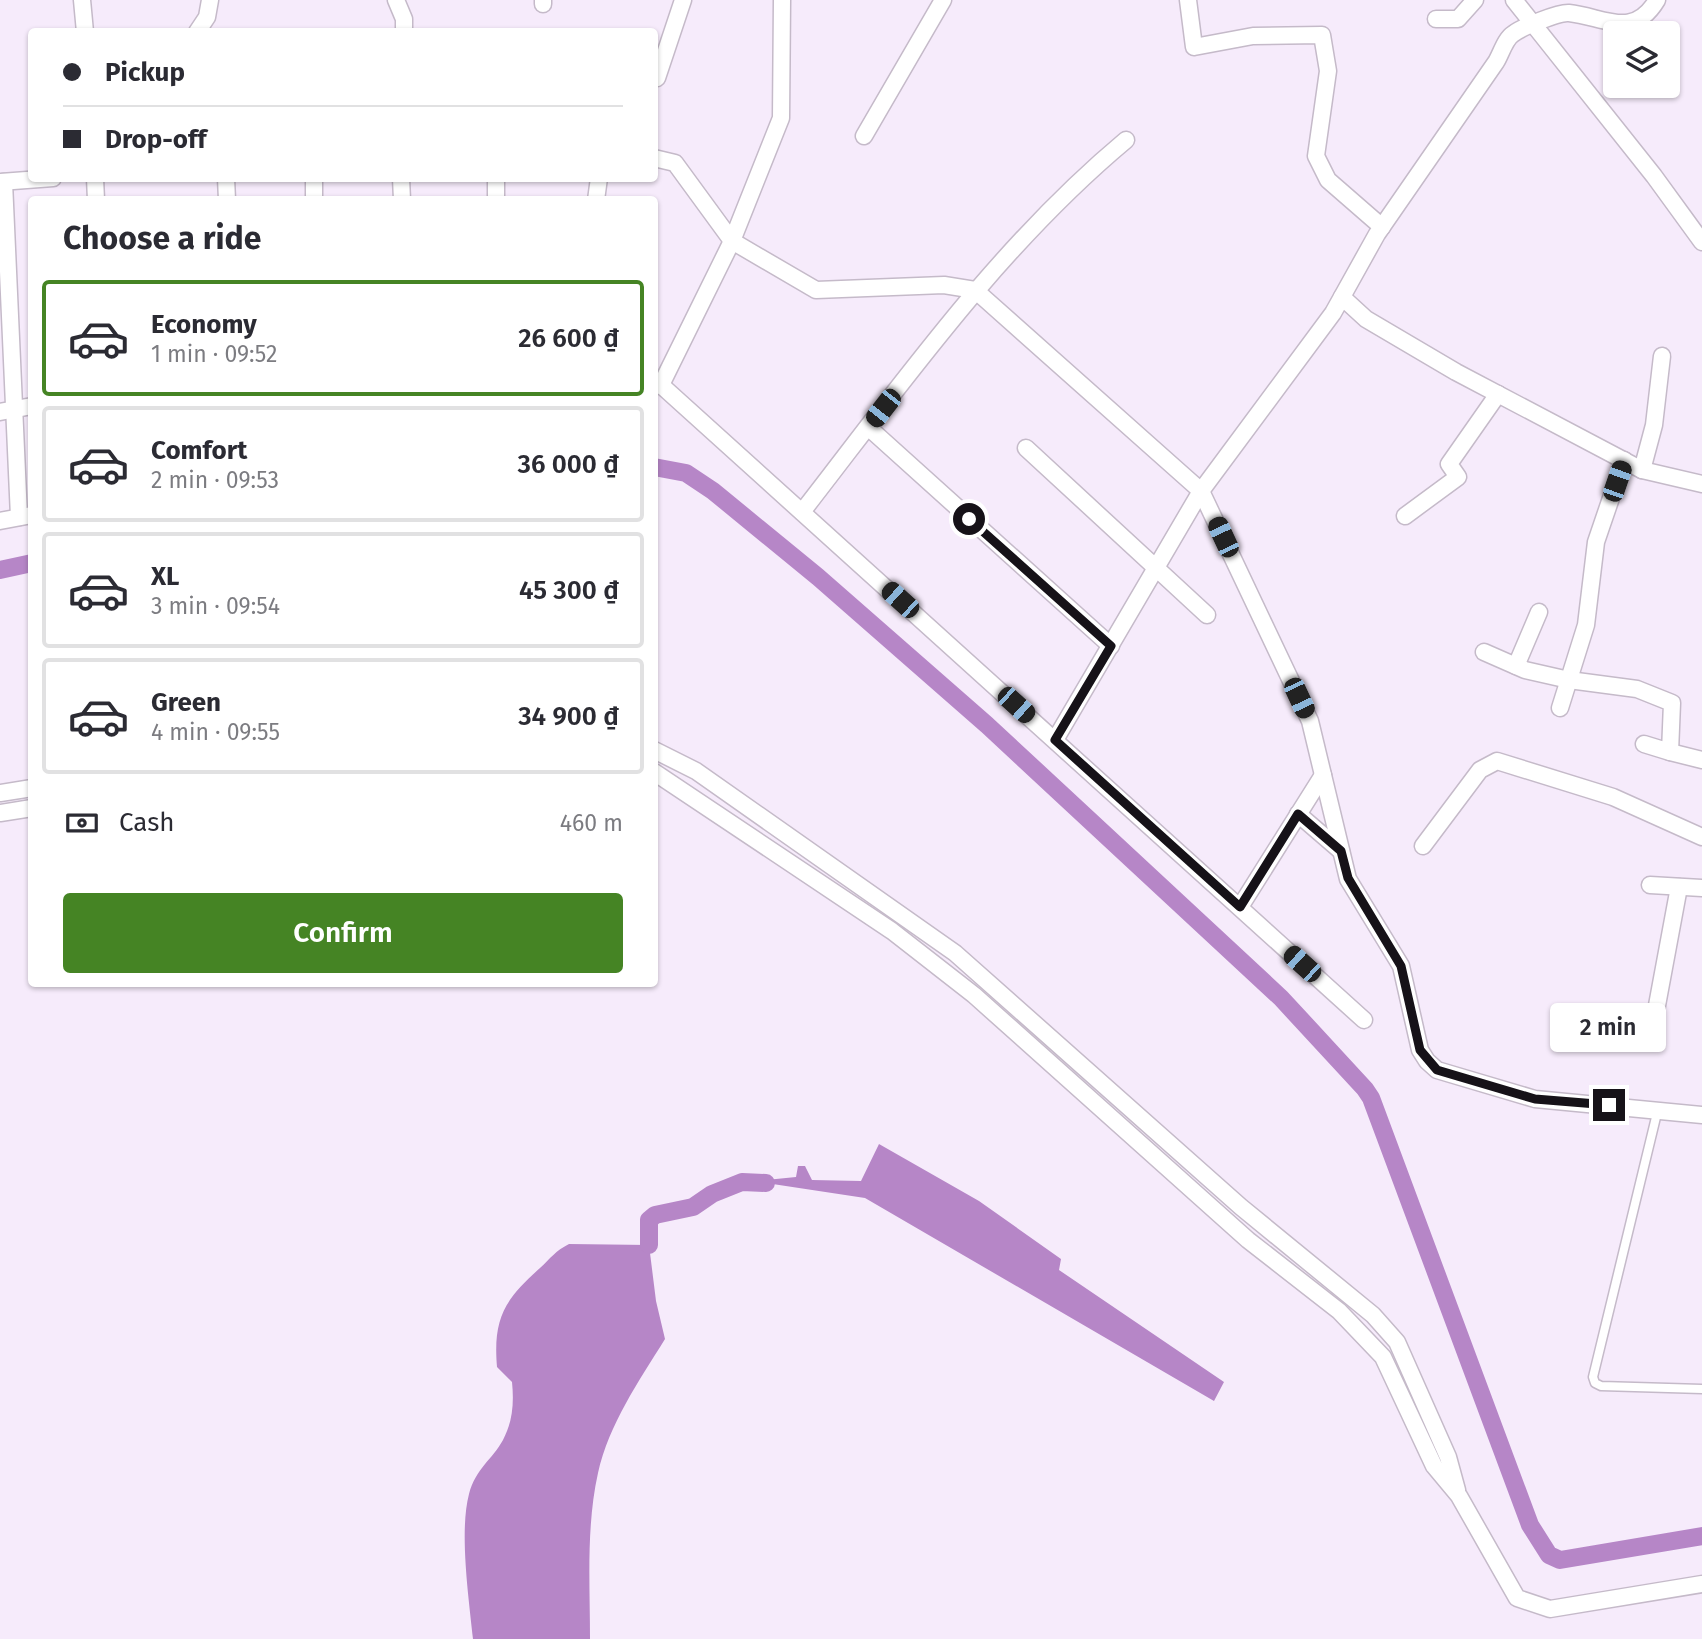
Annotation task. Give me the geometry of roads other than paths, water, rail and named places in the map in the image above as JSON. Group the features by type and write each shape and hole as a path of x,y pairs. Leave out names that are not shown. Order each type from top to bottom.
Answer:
{"street":[{"path":"82,0 85,28"},
{"path":"200,28 207,17 210,0"},
{"path":"396,0 404,19 404,28"},
{"path":"658,75 683,0"},
{"path":"782,0 781,118 732,241 658,385 1364,1020"},
{"path":"864,136 943,0"},
{"path":"1188,0 1194,47 1253,36 1322,35 1328,71 1316,156 1328,180 1382,228"},
{"path":"1436,19 1458,19 1475,0"},
{"path":"1514,0 1702,242"},
{"path":"1055,740 1201,491 1342,297 1382,228 1496,62 1511,35 1566,12 1605,22 1629,23 1647,17 1657,0"},
{"path":"802,512 975,290 1076,181 1126,140"},
{"path":"658,159 675,163 732,241 816,290 944,285 975,290 1201,491 1310,722 1348,878 1401,966 1420,1050 1437,1070 1535,1099 1702,1115"},
{"path":"0,521 25,516 7,411 2,182 28,180"},
{"path":"1342,297 1366,319 1498,394 1642,470 1702,484"},
{"path":"1642,470 1654,425 1662,356"},
{"path":"1405,516 1458,477 1449,464 1498,394"},
{"path":"7,411 28,407"},
{"path":"868,428 1111,646"},
{"path":"1026,448 1207,615"},
{"path":"1560,708 1586,625 1596,542 1624,460"},
{"path":"1516,666 1539,612"},
{"path":"1484,652 1516,666 1569,680 1637,689 1672,703 1670,752"},
{"path":"1644,744 1702,760"},
{"path":"658,752 696,771 955,953 1191,1162 1373,1315 1396,1342 1448,1457 1459,1496"},
{"path":"1423,846 1480,770 1497,761 1613,797 1702,837"},
{"path":"658,775 880,923 974,995 1248,1240 1339,1311 1383,1357 1434,1466 1459,1496 1517,1598 1550,1609 1702,1584"},
{"path":"1240,907 1323,775"},
{"path":"0,793 28,789"},
{"path":"0,813 28,809"},
{"path":"1298,814 1341,851"},
{"path":"1650,885 1702,888"},
{"path":"1653,1027 1679,887"},
{"path":"880,923 891,906"},
{"path":"1179,1178 1191,1162"}],"lane":[{"path":"1658,1109 1593,1377 1595,1383 1601,1386 1702,1388"}],"waterway":[{"path":"658,468 686,473 713,491 818,577 987,725 1281,998 1365,1089 1371,1098 1530,1525 1549,1555 1560,1560 1702,1536"},
{"path":"0,570 28,564"},
{"path":"649,1245 649,1220 655,1215 693,1207 712,1194 742,1182 766,1183"}]}
